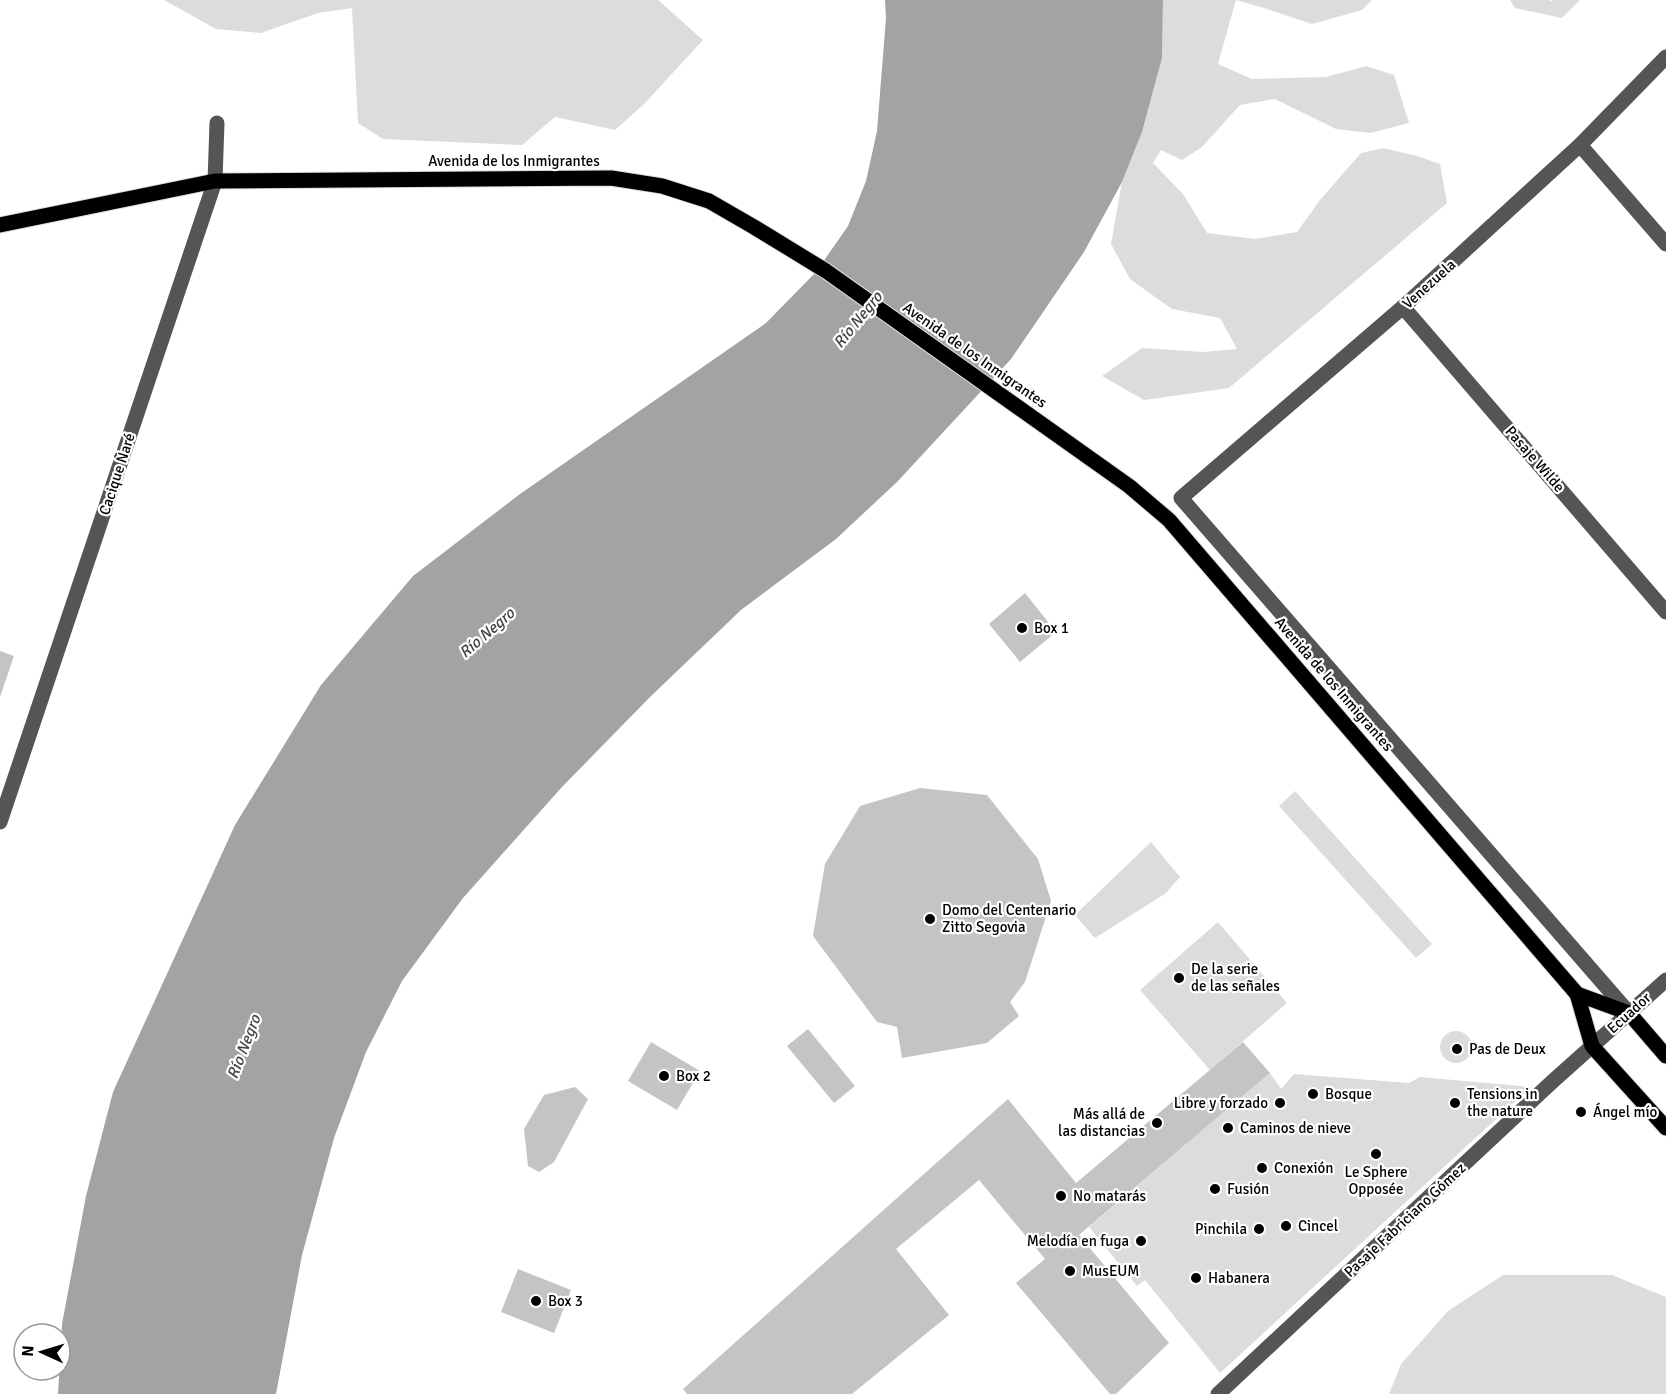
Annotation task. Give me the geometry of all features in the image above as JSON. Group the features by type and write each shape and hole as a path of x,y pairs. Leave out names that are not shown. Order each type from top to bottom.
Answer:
{"main road":[{"name":"Avenida de los Inmigrantes","path":"0,225 215,181 611,178 662,186 709,201 826,271 1129,486 1169,520 1577,994 1592,1046 1666,1128"},
{"name":"Avenida de los Inmigrantes","path":"1577,994 1629,1013 1666,1056"}],"street":[{"name":"Venezuela","path":"1181,498 1403,307 1580,145 1666,57"},
{"name":"Cacique Ñaré","path":"0,822 215,181 217,123"},
{"path":"1580,145 1666,244"},
{"name":"Pasaje Wilde","path":"1403,307 1666,612"},
{"name":"Avenida de los Inmigrantes","path":"1181,498 1629,1013"},
{"name":"Ecuador","path":"1592,1046 1666,980"},
{"name":"Pasaje Fabriciano Gómez","path":"1218,1394 1592,1046"}],"shaded area":[{"path":"164,0 658,0 703,40 644,104 615,130 555,117 522,145 383,139 358,123 352,8 318,13 261,33 216,29"},
{"path":"1163,0 1236,0 1218,64 1252,79 1326,77 1366,66 1394,75 1409,123 1370,133 1336,129 1275,99 1240,105 1202,147 1182,160 1161,150 1153,163 1183,194 1207,233 1255,239 1297,232 1320,200 1361,153 1383,148 1440,164 1447,203 1229,388 1144,400 1102,376 1142,348 1204,352 1237,349 1220,318 1172,309 1130,279 1111,244 1122,182 1142,132 1162,58"},
{"path":"1236,0 1372,0 1362,10 1312,24"},
{"path":"1510,0 1549,0 1551,2 1552,0 1580,0 1562,18 1515,8"},
{"path":"1295,791 1432,944 1416,958 1279,806"},
{"path":"1151,842 1180,877 1166,893 1095,938 1075,915"},
{"path":"1218,922 1287,1003 1210,1070 1140,990"},
{"path":"1456,1031 1467,1036 1472,1047 1467,1058 1456,1063 1445,1058 1440,1047 1445,1036"},
{"path":"1270,1073 1281,1089 1294,1074 1409,1083 1420,1077 1531,1087 1220,1373 1145,1280 1137,1286 1089,1227"},
{"path":"1503,1275 1612,1275 1666,1297 1666,1394 1389,1394 1401,1364 1448,1311"}],"water":[{"name":"Río Negro","path":"885,0 1163,0 1162,58 1142,132 1122,182 1084,252 1011,359 897,482 836,539 741,610 650,697 562,787 463,898 402,981 366,1052 334,1138 302,1255 276,1394 58,1394 59,1382 72,1382 72,1322 62,1322 86,1196 113,1092 235,825 321,685 413,576 520,494 766,323 816,272 848,226 866,181 877,131 886,18"}],"building":[{"name":"Box 1","path":"1025,593 1056,632 1020,662 989,624"},
{"path":"0,651 14,656 0,697"},
{"name":"Domo del Centenario Zitto Segovia","path":"920,788 987,795 1038,859 1051,901 1025,982 1010,1002 1019,1016 987,1043 902,1058 897,1027 877,1022 813,936 825,864 860,806"},
{"path":"808,1029 855,1086 834,1103 787,1046"},
{"name":"Box 2","path":"651,1042 700,1071 677,1110 628,1081"},
{"path":"1243,1042 1270,1073 1079,1235 1169,1343 1116,1394 1110,1394 1016,1283 1045,1259 979,1180 896,1249 949,1315 852,1394 687,1394 683,1389 1008,1099 1076,1183"},
{"path":"575,1087 588,1099 554,1162 539,1172 528,1166 524,1129 544,1095"},
{"name":"Box 3","path":"518,1269 571,1290 554,1333 501,1312"}],"place":[{"name":"Box 1","path":"1022,628"},
{"name":"Domo del Centenario Zitto Segovia","path":"930,919"},
{"name":"De la serie de las señales","path":"1179,978"},
{"name":"Pas de Deux","path":"1457,1049"},
{"name":"Box 2","path":"664,1076"},
{"name":"Bosque","path":"1313,1094"},
{"name":"Libre y forzado","path":"1280,1103"},
{"name":"Tensions in the nature","path":"1455,1103"},
{"name":"Ángel mío","path":"1581,1112"},
{"name":"Más allá de las distancias","path":"1157,1123"},
{"name":"Caminos de nieve","path":"1228,1128"},
{"name":"Le Sphere Opposée","path":"1376,1154"},
{"name":"Conexión","path":"1262,1168"},
{"name":"Fusión","path":"1215,1189"},
{"name":"No matarás","path":"1061,1196"},
{"name":"Cincel","path":"1286,1226"},
{"name":"Pinchila","path":"1259,1229"},
{"name":"Melodía en fuga","path":"1141,1241"},
{"name":"MusEUM","path":"1070,1271"},
{"name":"Habanera","path":"1196,1278"},
{"name":"Box 3","path":"536,1301"}]}
